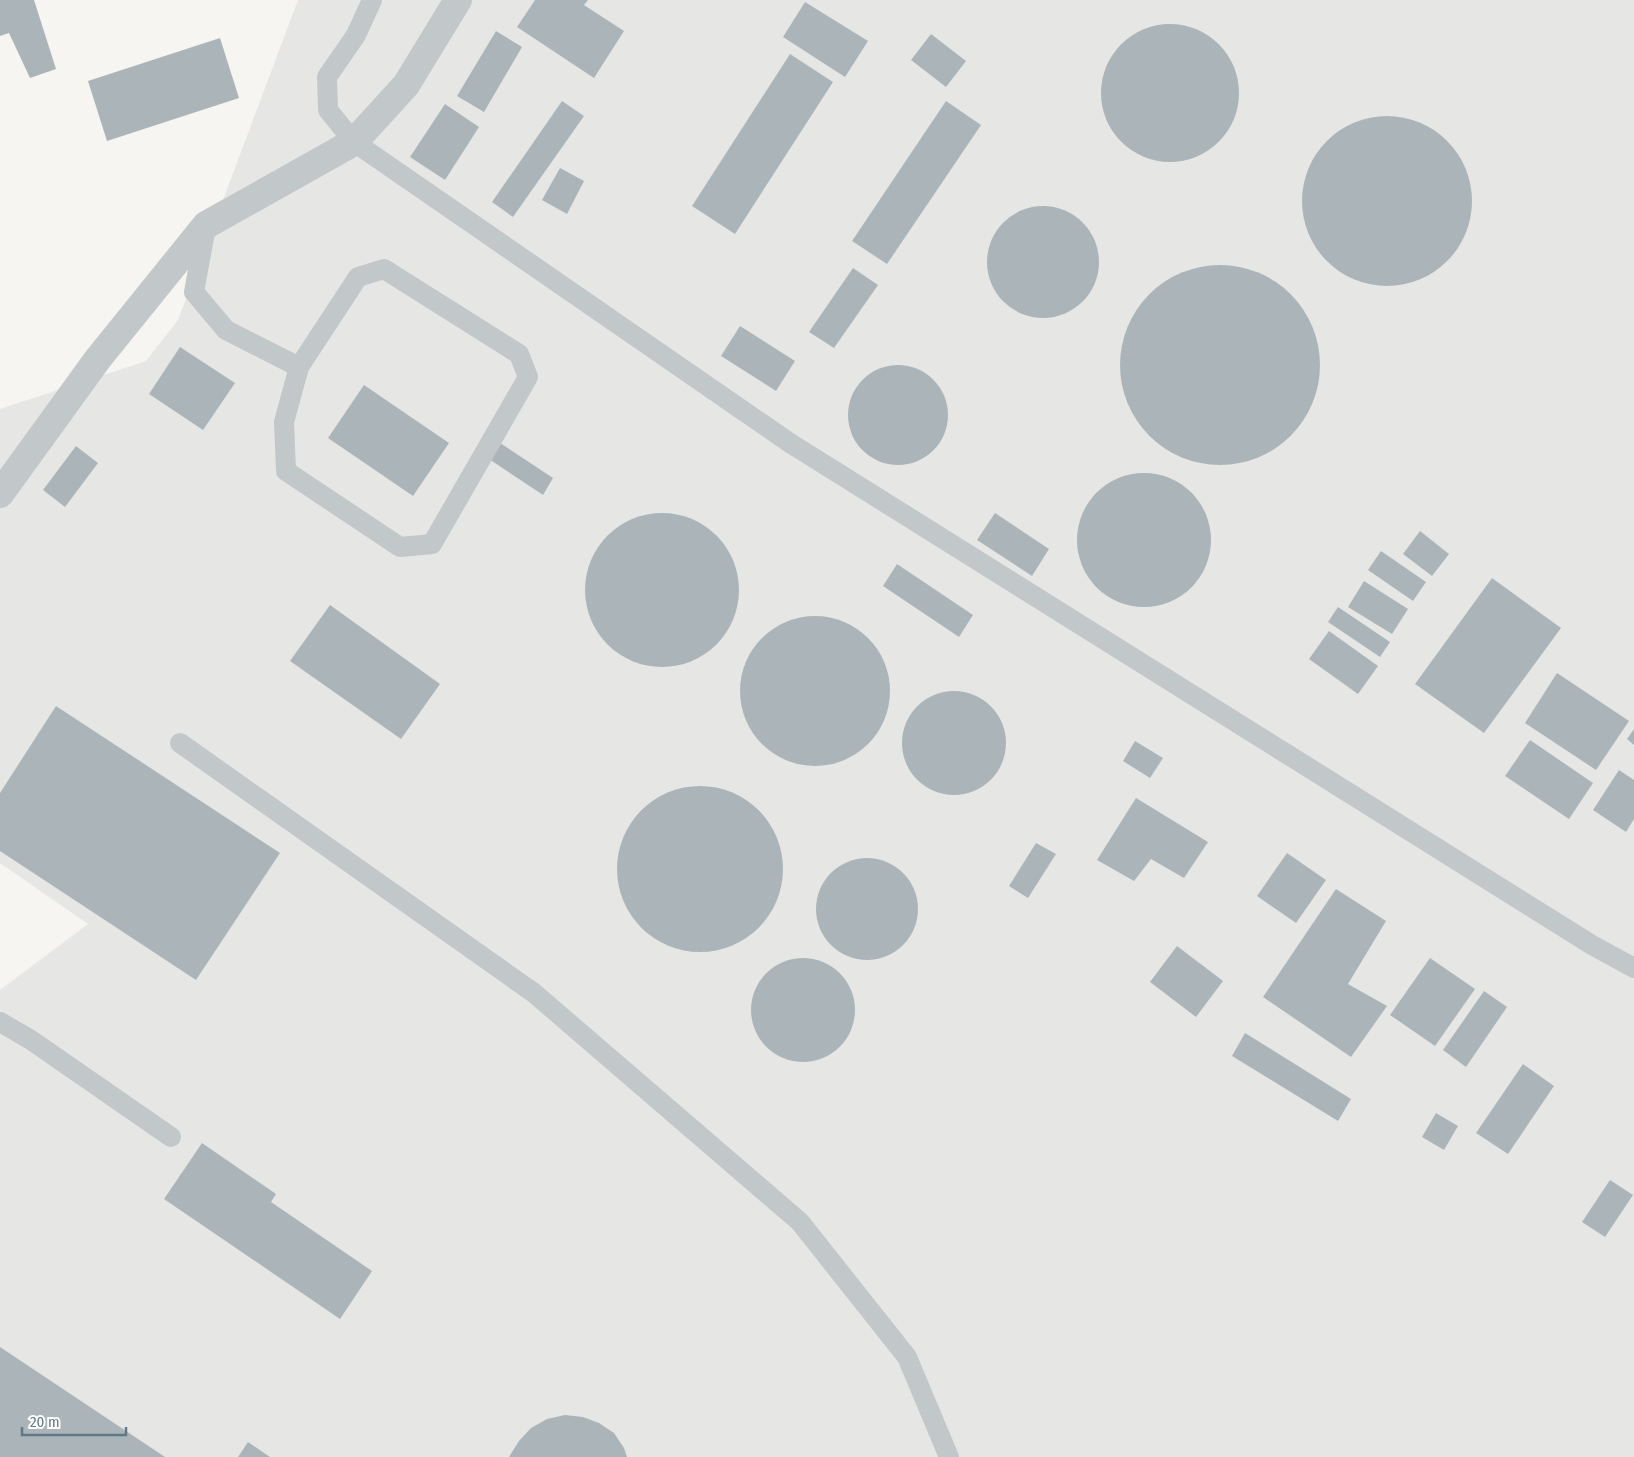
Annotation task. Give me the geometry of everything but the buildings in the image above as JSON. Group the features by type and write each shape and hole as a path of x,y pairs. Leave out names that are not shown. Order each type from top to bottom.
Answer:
{"street":[{"path":"0,494 97,360 206,225 354,142 406,85 458,0"}],"lane":[{"path":"372,0 356,35 326,77 328,110 354,142 790,442 1584,940 1634,968"},
{"path":"206,225 194,292 226,330 299,367"},
{"path":"384,269 519,354 528,377 432,544 400,548 286,472 284,422 299,367 358,277 384,269"},
{"path":"180,743 534,993 800,1222 907,1357 949,1457"},
{"path":"0,1022 30,1040 171,1137"}],"shaded area":[{"path":"298,0 1634,0 1634,1457 0,1457 0,990 88,924 0,863 0,409 146,361 178,320"}]}
